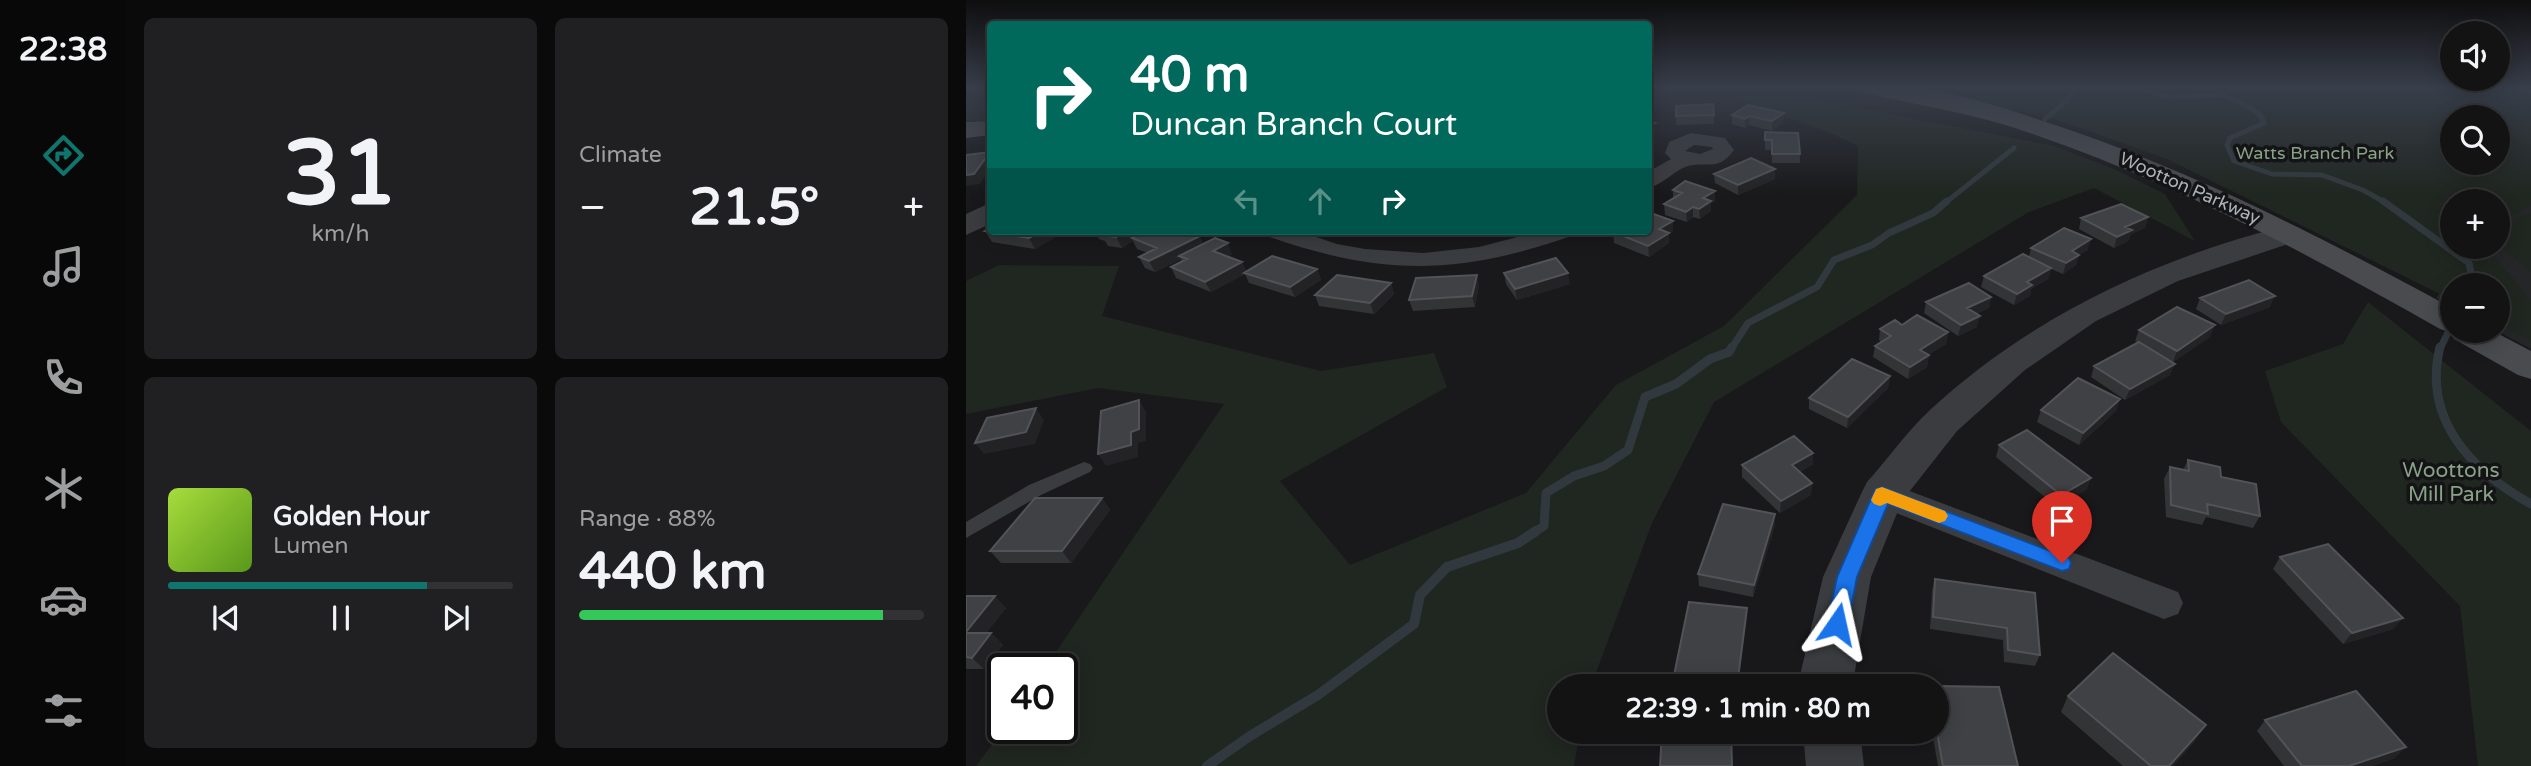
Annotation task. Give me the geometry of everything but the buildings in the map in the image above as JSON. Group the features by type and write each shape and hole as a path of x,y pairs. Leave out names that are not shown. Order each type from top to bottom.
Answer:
{"main road":[{"name":"Wootton Parkway","path":"2021,123 2071,138 2189,186 2289,234 2440,316"},
{"path":"966,130 987,128"},
{"path":"2488,343 2531,367"}],"street":[{"path":"1652,180 1685,159"},
{"path":"966,226 987,214"},
{"path":"1828,674 1847,577 1882,494 1943,421 2012,362 2084,314 2166,274 2289,234"},
{"path":"1288,235 1352,254 1432,261 1466,258 1523,247 1553,235"},
{"path":"1882,494 2164,603"},
{"path":"1833,744 1835,766"}],"lane":[{"path":"966,531 1035,490 1084,468"}],"shaded area":[{"path":"2531,204 2531,349 2510,338 2510,273 2456,273 2467,259 2510,259 2510,212 2515,207"}],"green space":[{"path":"1802,123 1935,123 2054,146 2114,169 2165,194 2195,241 2094,188 2029,212 1714,402 1652,523 1595,674 1547,674 1547,744 1578,744 1574,766 976,766 992,744 1078,744 1078,653 1055,653 1224,404 1098,388 966,414 966,281 999,265 1119,266 1102,316 1321,371 1434,353 1447,387 1280,481 1350,565 1526,493 1616,385 1724,326 1857,195 1858,146"},
{"name":"Watts Branch Park","path":"2065,123 2440,123 2440,175 2510,175 2510,123 2531,123 2531,205 2510,216 2510,189 2440,189 2440,259 2496,259 2508,273 2440,273 2440,294 2167,159"},
{"path":"2531,214 2531,272 2510,255 2510,227 2518,217"},
{"name":"Watts Branch Park","path":"2510,276 2531,301 2531,341 2510,330"},
{"name":"Woottons Mill Park","path":"2368,302 2531,431 2531,766 2478,766 2460,606 2281,422 2265,371 2343,344"}],"waterway":[{"path":"2264,123 2230,138 2227,145 2234,161 2272,174 2322,175 2363,190 2385,202"},
{"path":"1945,203 2014,148"},
{"path":"1731,349 1748,323 1817,287 1834,260 1872,245 1889,233 1933,213 1947,201"},
{"path":"2385,202 2469,263 2471,273"},
{"path":"2440,349 2443,343"},
{"path":"1533,533 1544,526 1546,493 1574,476 1604,466 1628,450 1645,397 1676,384 1710,359 1729,352 1732,347"},
{"path":"2440,347 2436,373 2438,398 2445,420 2457,440 2489,476 2531,504"},
{"path":"1207,766 1250,736 1318,695 1414,624 1420,595 1447,567 1518,543 1533,533"}],"slow traffic":[{"path":"1880,500 1882,494 1939,516"}],"route":[{"path":"1837,624 1847,577 1882,494 2062,563"}]}
